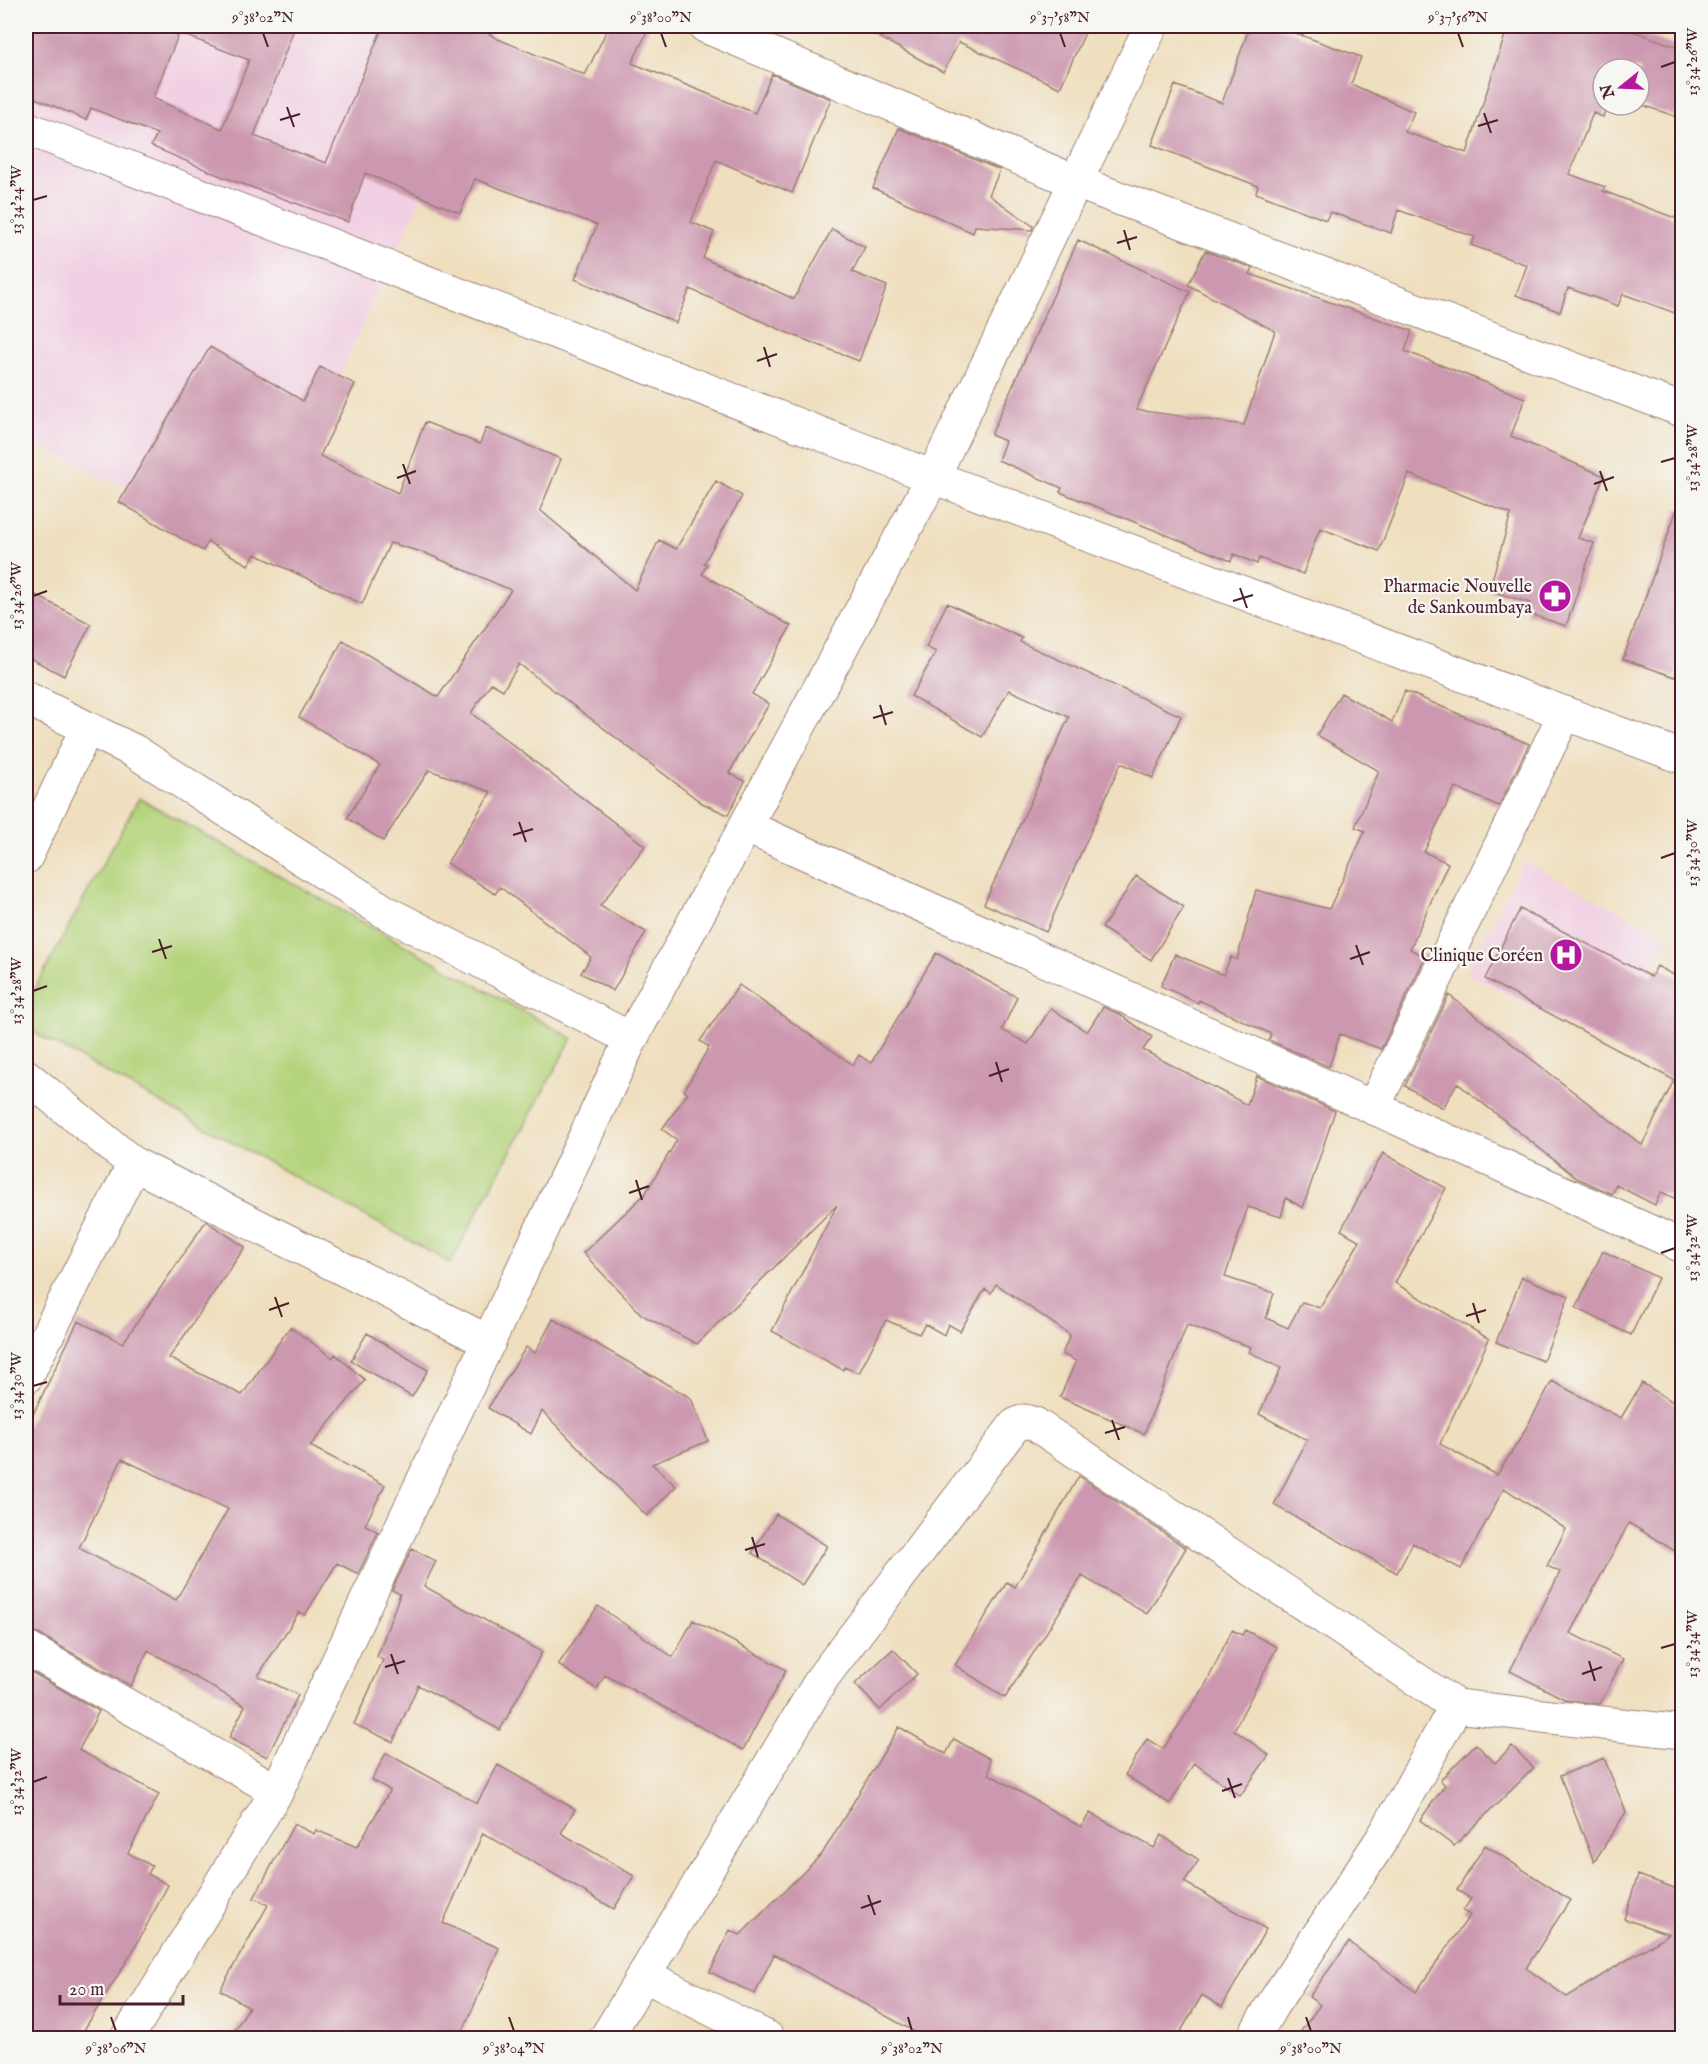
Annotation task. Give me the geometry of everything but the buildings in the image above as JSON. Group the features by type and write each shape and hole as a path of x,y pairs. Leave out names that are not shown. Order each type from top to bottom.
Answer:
{"street":[{"path":"705,26 1076,182 1683,410"},
{"path":"127,2038 277,1791 631,1039 933,477 1151,26"},
{"path":"26,128 933,477 1683,757"},
{"path":"26,698 134,752 387,913 631,1039"},
{"path":"1373,1108 1566,713"},
{"path":"26,856 87,728"},
{"path":"745,826 1683,1246"},
{"path":"26,1076 134,1164 489,1341"},
{"path":"26,1377 134,1164"},
{"path":"606,2038 823,1677 1015,1425 1024,1421 1035,1424 1456,1706 1683,1732"},
{"path":"26,1648 277,1791"},
{"path":"1253,2038 1384,1836 1456,1706"},
{"path":"644,1975 768,2038"}],"shaded area":[{"path":"26,26 491,26 425,190 258,550 26,440"},
{"name":"Clinique Coréen","path":"1524,861 1669,937 1599,1043 1466,973"}],"green space":[{"path":"139,798 572,1038 450,1263 26,1028 26,1005"}],"place":[{"name":"Pharmacie Nouvelle de Sankoumbaya","path":"1555,596"},
{"name":"Clinique Coréen","path":"1566,955"}]}
